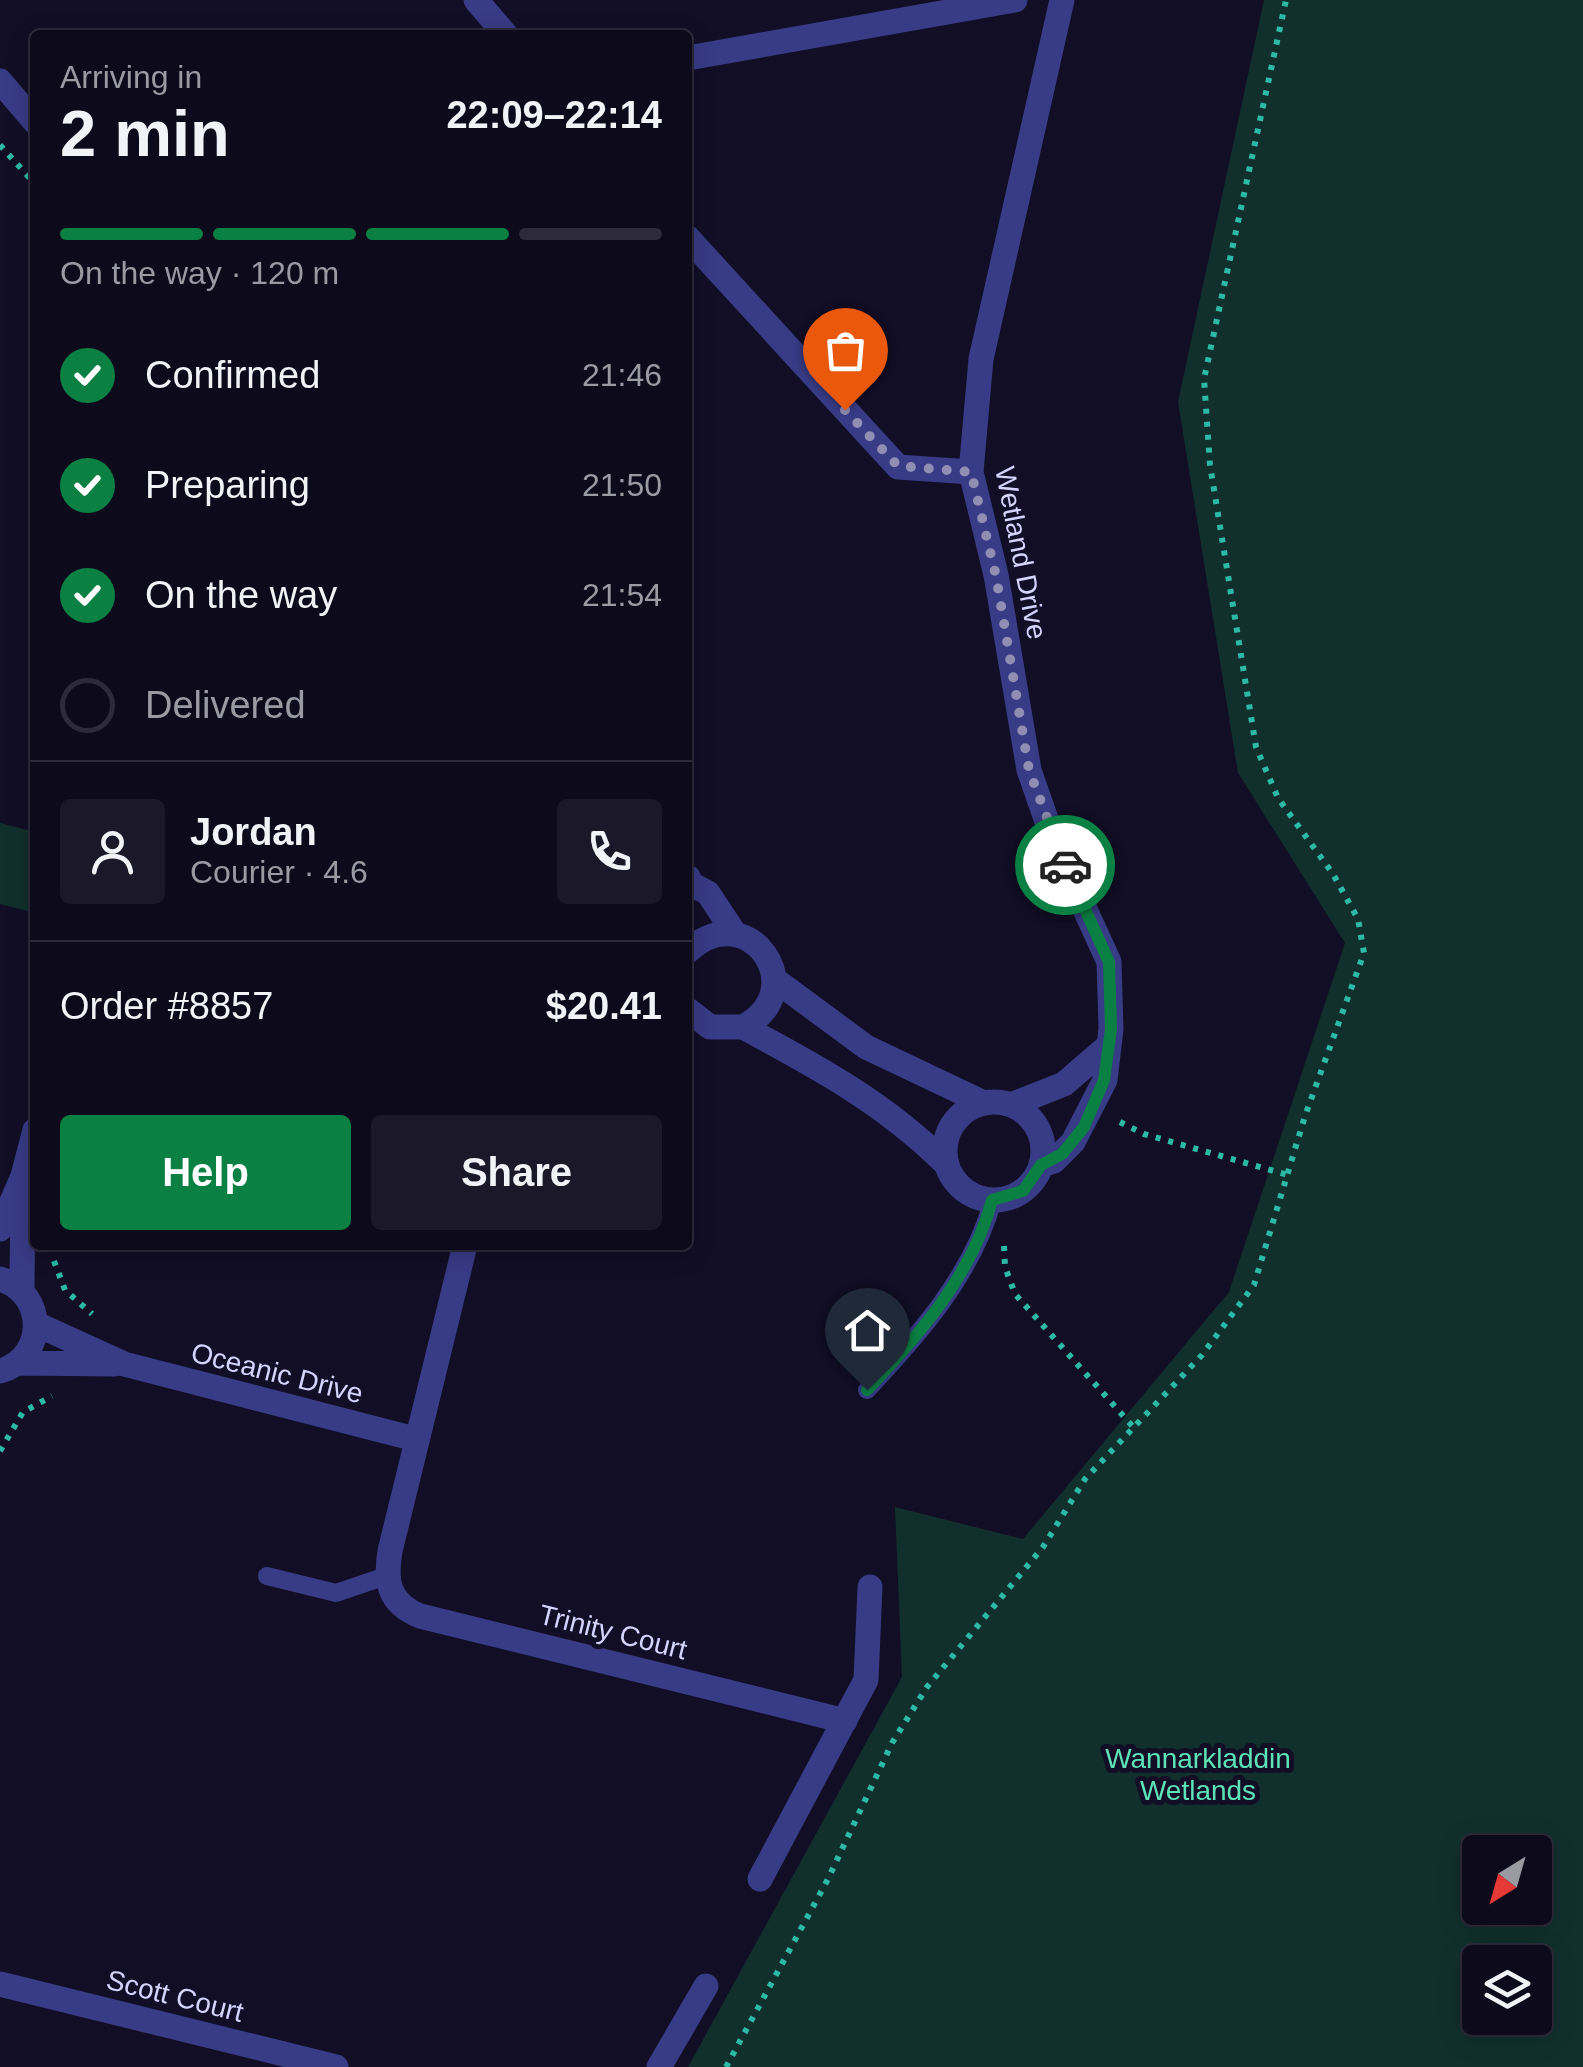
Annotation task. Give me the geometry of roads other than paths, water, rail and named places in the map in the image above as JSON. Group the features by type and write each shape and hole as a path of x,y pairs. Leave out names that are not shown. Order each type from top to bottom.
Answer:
{"street":[{"path":"476,0 502,30"},
{"path":"692,57 1015,0"},
{"name":"Wetland Drive","path":"1041,1165 1062,1154 1084,1127 1104,1080 1109,962 1052,839 1029,770 996,576 971,472 981,359 1062,0"},
{"path":"0,81 30,116"},
{"path":"692,242 898,466 971,472"},
{"path":"692,886 708,893 735,934 762,950 774,979 866,1047 984,1103 1011,1105 1064,1084 1107,1047"},
{"path":"692,948 709,936 735,934"},
{"path":"692,1019 721,1030 742,1027 769,1003 774,979"},
{"path":"742,1027 850,1085 915,1133 947,1165 964,1190 992,1200 1023,1191 1041,1165 1041,1136 1034,1123 1011,1105"},
{"path":"947,1165 948,1133 956,1119 984,1103"},
{"path":"6,1371 35,1338 36,1324 11,1284 30,1151"},
{"path":"0,1229 24,1176"},
{"path":"386,1576 415,1440 464,1250"},
{"name":"Oceanic Drive","path":"36,1324 124,1364 415,1440"},
{"name":"Oceanic Drive","path":"6,1371 124,1364"},
{"name":"Trinity Court","path":"386,1576 400,1605 420,1616 845,1721"},
{"path":"760,1878 845,1721 868,1670 870,1586"},
{"name":"Scott Court","path":"0,1984 336,2067"},
{"path":"659,2067 706,1986"}],"lane":[{"path":"867,1390 945,1296 983,1236 992,1200"},
{"path":"266,1576 342,1593 386,1576"}],"park label":[{"name":"Wannarkladdin Wetlands","path":"1198,1774"}]}
